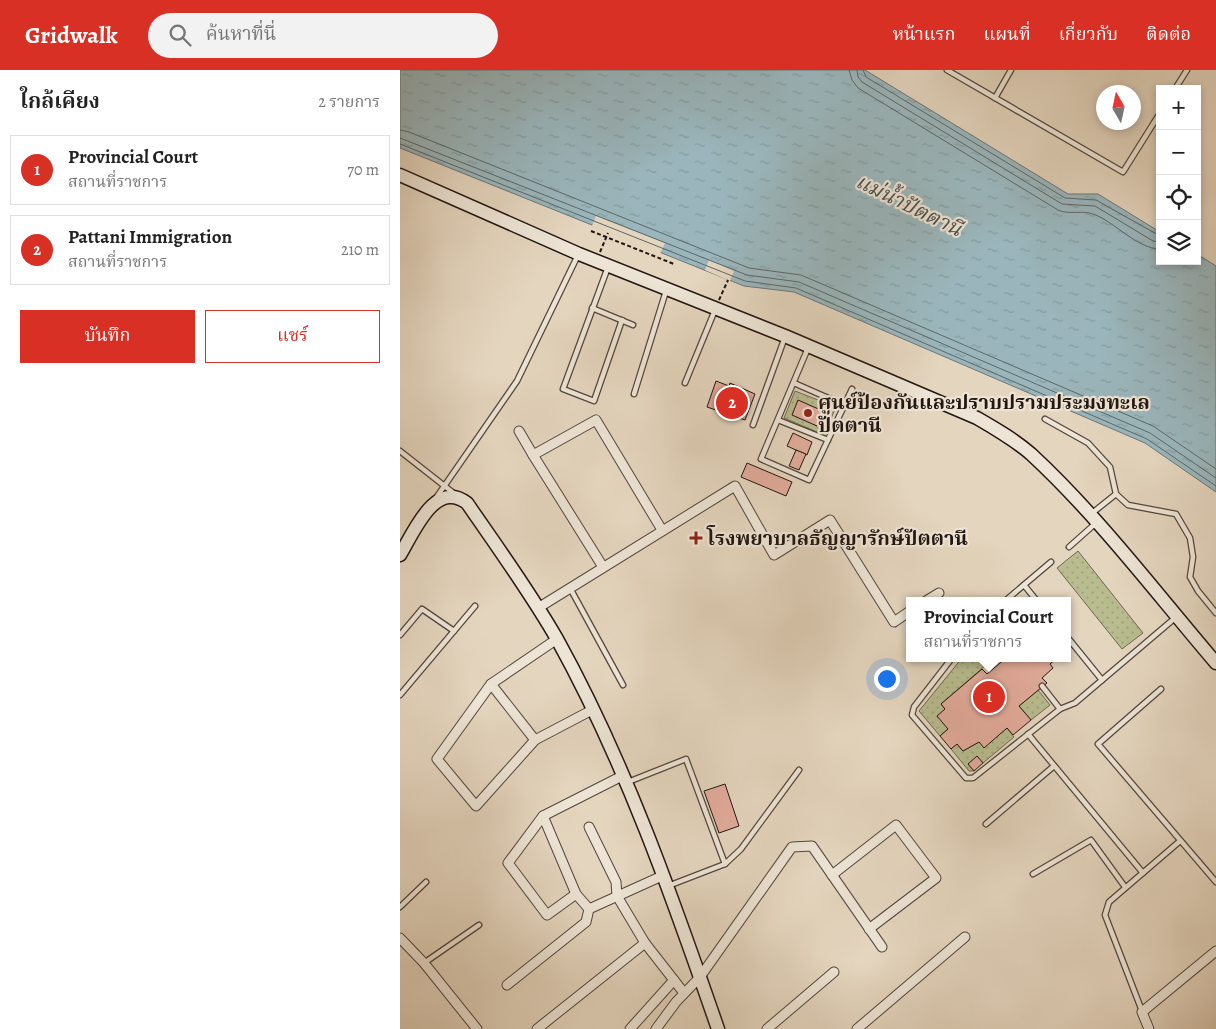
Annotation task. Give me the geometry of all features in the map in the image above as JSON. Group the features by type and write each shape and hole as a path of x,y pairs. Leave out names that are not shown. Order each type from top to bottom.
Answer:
{"street":[{"path":"400,175 579,254 785,336 954,407 999,431 1030,454 1092,520 1216,663"},
{"path":"533,455 596,420 662,530"},
{"path":"519,430 603,567"},
{"path":"538,608 735,486 774,555 830,520 894,622 906,614"},
{"path":"400,555 433,504 446,496 461,499 467,503 538,608 557,639 626,778 718,1029"},
{"path":"932,597 939,593"},
{"path":"557,639 491,684 437,759 476,806 535,740 592,710"},
{"path":"491,684 535,740"},
{"path":"576,894 547,915 508,863 543,816 626,778"},
{"path":"543,816 576,894 589,909"},
{"path":"832,875 896,825 936,878 869,928"},
{"path":"589,826 616,882 617,896 645,943 684,993"},
{"path":"656,1029 684,993 700,977 792,847 812,846 882,947"},
{"path":"589,909 617,896 664,881"},
{"path":"507,984 586,922 589,909"},
{"path":"857,1029 965,937"},
{"path":"400,938 424,963 477,1029"},
{"path":"537,1029 645,943"},
{"path":"1149,1029 1142,1012 1216,951"},
{"path":"767,1029 834,972"},
{"path":"630,1029 674,980"}],"lane":[{"path":"947,70 1122,172 1156,119"},
{"path":"995,98 1011,70"},
{"path":"1178,85 1187,70"},
{"path":"433,504 517,381 579,254"},
{"path":"602,263 592,308 563,389 594,401 622,320"},
{"path":"634,394 667,290"},
{"path":"592,308 633,325"},
{"path":"685,383 716,309"},
{"path":"753,425 785,336"},
{"path":"809,346 761,458 809,480 852,389"},
{"path":"794,382 844,405"},
{"path":"1045,418 1088,443 1110,467 1116,494 1128,504 1176,514 1190,538 1193,557 1190,577 1198,591 1216,613"},
{"path":"778,420 828,440"},
{"path":"400,451 445,484 461,499"},
{"path":"1069,547 1116,494"},
{"path":"1010,597 1051,562"},
{"path":"1024,585 1033,597"},
{"path":"570,588 623,685"},
{"path":"400,695 475,606"},
{"path":"400,635 422,609 454,631"},
{"path":"949,662 914,707 912,715 966,778 973,778 1060,709 1075,703 1176,617"},
{"path":"1071,642 1102,680"},
{"path":"1042,686 1060,709"},
{"path":"1161,689 1098,744 1216,882"},
{"path":"1028,734 1143,873"},
{"path":"626,778 686,759 725,864"},
{"path":"986,824 1054,766"},
{"path":"664,881 725,864 741,849 799,770"},
{"path":"1033,874 1091,840 1125,887"},
{"path":"1142,1012 1105,915 1109,902 1180,841"},
{"path":"400,907 426,882"},
{"path":"424,963 479,925"}],"path":[{"path":"591,231 674,264"},
{"path":"602,263 608,233"},
{"path":"716,309 728,280"}],"green space":[{"path":"795,391 836,407 824,435 784,418"},
{"path":"1078,551 1143,633 1122,649 1057,568"},
{"path":"959,662 989,662 941,704 945,709 948,729 940,736 919,711"},
{"path":"1038,690 1050,705 1031,720 1019,706"},
{"path":"1007,728 1014,737 983,763 977,757 968,764 974,771 969,771 951,749 957,744 963,751 979,742 984,747"}],"water":[{"name":"แม่น้ำปัตตานี","path":"400,70 865,70 1068,194 1098,194 1156,230 1156,265 1201,265 1201,257 1216,266 1216,492 1145,443 794,292 744,286 400,148"}],"pier":[{"path":"596,216 665,243 660,254 592,226"},
{"path":"709,260 734,271 730,281 705,270"}],"building":[{"path":"716,381 729,386 730,383 755,394 745,420 707,407"},
{"name":"ศูนย์ป้องกันและปราบปรามประมงทะเล ปัตตานี","path":"798,400 823,411 817,426 792,415"},
{"path":"793,433 812,442 807,455 787,446"},
{"path":"796,450 806,454 799,470 789,466"},
{"path":"747,463 792,482 786,496 741,477"},
{"path":"1001,662 1052,662 1050,664 1053,668 1042,678 1047,683 1019,706 1031,720 1013,735 1007,728 984,748 979,742 963,751 957,744 951,749 940,736 948,729 937,716 945,709 941,704 982,669 987,674"},
{"path":"977,756 983,763 974,771 968,764"},
{"path":"725,784 739,826 719,833 704,791"}],"place":[{"name":"Pattani Immigration","path":"732,403"},
{"name":"ศูนย์ป้องกันและปราบปรามประมงทะเล ปัตตานี","path":"808,413"},
{"name":"โรงพยาบาลธัญญารักษ์ปัตตานี","path":"696,538"},
{"name":"Provincial Court","path":"989,697"}]}
